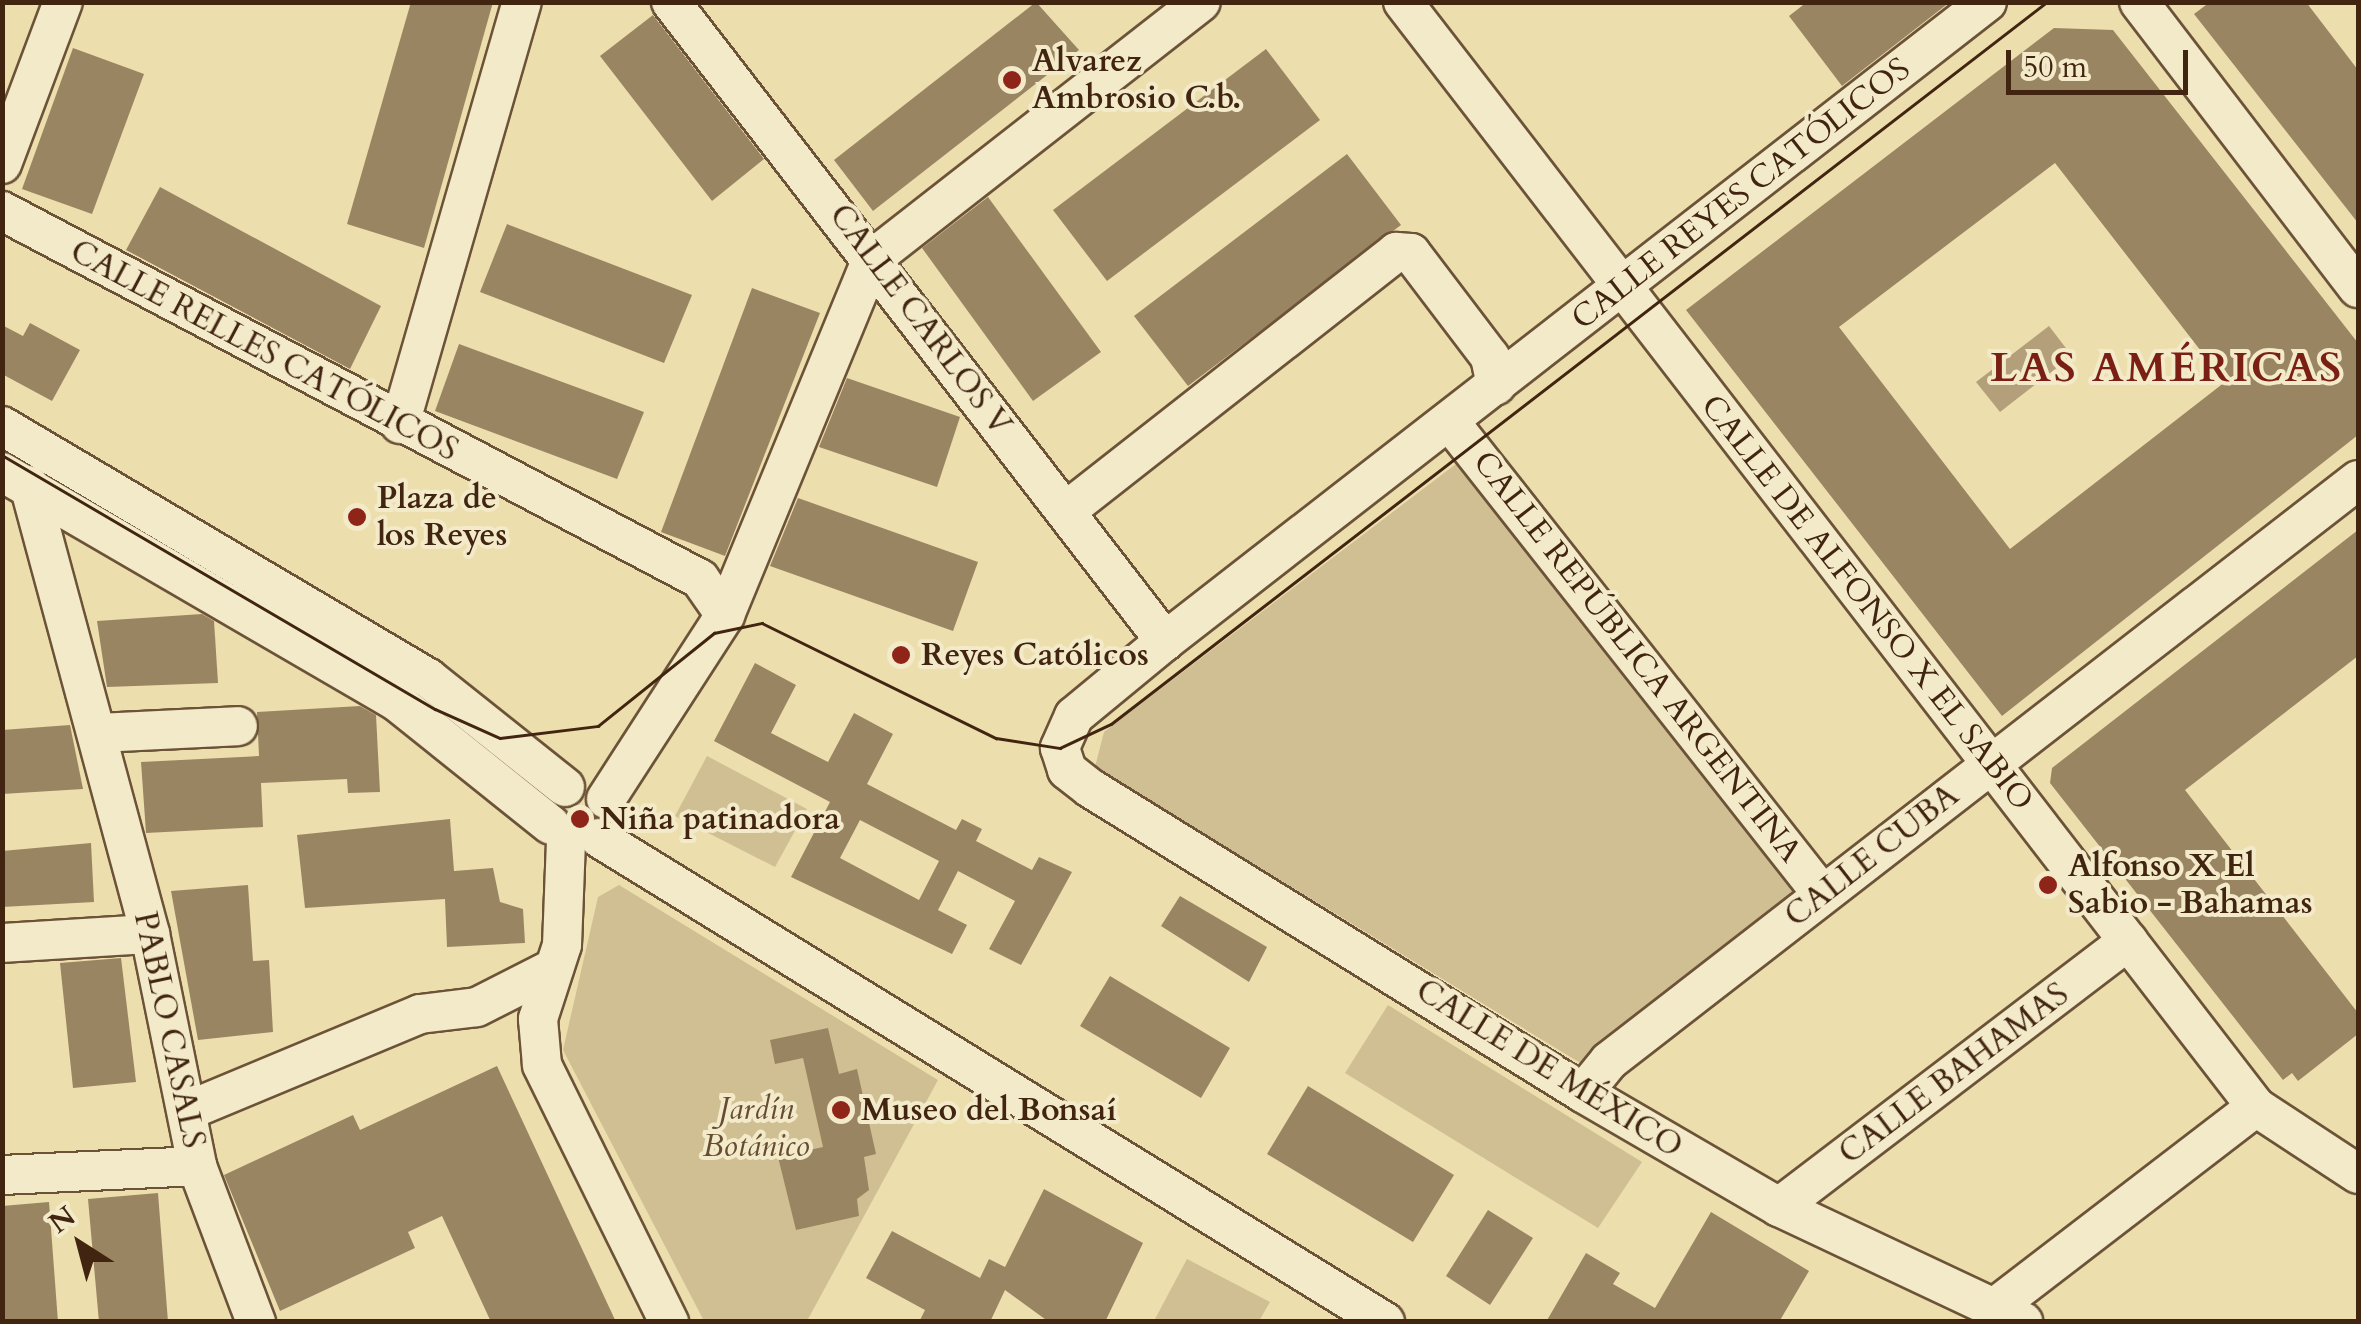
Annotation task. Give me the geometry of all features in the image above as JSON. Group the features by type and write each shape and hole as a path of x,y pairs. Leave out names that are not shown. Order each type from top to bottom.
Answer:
{"street":[{"path":"2,164 62,2"},
{"path":"400,424 522,2"},
{"name":"CALLE CARLOS V","path":"671,2 1165,640"},
{"path":"542,1066 538,1019 554,968 572,835 606,800 725,615 872,259 1201,2"},
{"name":"CALLE DE ALFONSO X EL SABIO","path":"1403,2 2256,1107 2358,1173"},
{"name":"CALLE REYES CATÓLICOS","path":"1090,788 1062,761 1062,733 1165,640 1987,2"},
{"path":"2140,2 2358,288"},
{"name":"CALLE RELLES CATÓLICOS","path":"2,210 400,424 700,579 725,615"},
{"path":"1066,511 1396,252 1411,254 1478,342 1496,385"},
{"name":"CALLE REPÚBLICA ARGENTINA","path":"1450,422 1822,894"},
{"path":"2,426 428,678 565,788"},
{"path":"16,479 396,701 572,835 1385,1322"},
{"name":"PABLO CASALS","path":"16,479 97,733 150,934 192,1109 196,1166 256,1322"},
{"name":"CALLE CUBA","path":"1583,1093 1609,1061 2358,480"},
{"path":"97,733 238,726"},
{"path":"572,835 552,803 565,788 585,784 606,800"},
{"name":"CALLE DE MÉXICO","path":"1090,788 1583,1093 1779,1207 2009,1315"},
{"path":"2,943 150,934"},
{"name":"CALLE BAHAMAS","path":"1779,1207 2128,941"},
{"path":"192,1109 420,1014 477,1007 554,968"},
{"path":"477,1007 506,1021 542,1066 669,1322"},
{"path":"2009,1315 2256,1107"},
{"path":"2,1175 196,1166"}],"green space":[{"path":"1465,457 1812,882 1582,1064 1095,767 1104,732"},
{"path":"707,756 807,809 775,867 675,816"},
{"name":"Jardín Botánico","path":"619,885 938,1080 807,1321 704,1321 563,1050 598,897"},
{"path":"1388,1005 1642,1162 1598,1228 1345,1073"},
{"path":"1187,1259 1270,1302 1259,1321 1155,1319"}],"shaded area":[{"path":"2049,326 2072,356 2000,412 1976,382"}],"building":[{"path":"411,2 493,2 424,248 347,224"},
{"path":"1036,2 1079,50 873,211 834,160"},
{"path":"1807,2 1950,2 1842,86 1789,16"},
{"path":"2210,2 2306,2 2358,70 2358,223 2194,14"},
{"path":"653,15 764,159 712,201 600,56"},
{"path":"2054,28 2113,30 2358,343 2358,435 2002,716 1686,310","holes":["2055,163 2225,382 2010,549 1839,327"]},
{"path":"73,48 144,74 92,214 22,189"},
{"path":"1266,49 1320,120 1107,281 1053,210"},
{"path":"1347,154 1401,225 1188,386 1134,316"},
{"path":"160,187 381,306 350,369 126,250"},
{"path":"988,197 1101,352 1033,401 922,248"},
{"path":"507,224 692,295 664,363 480,292"},
{"path":"752,288 820,313 725,556 661,532"},
{"path":"30,323 80,350 52,401 2,374 2,325 23,336"},
{"path":"459,344 644,412 617,479 435,411"},
{"path":"847,378 960,417 937,487 819,447"},
{"path":"798,498 978,562 953,631 770,566"},
{"path":"2358,530 2358,656 2185,790 2358,1013 2358,1034 2298,1081 2292,1073 2283,1080 2050,783 2052,768"},
{"path":"202,614 214,621 218,683 107,687 97,621"},
{"path":"755,663 796,685 771,733 828,762 854,713 893,734 867,784 956,830 962,819 982,829 976,841 1032,870 1039,857 1072,872 1021,965 989,949 1015,901 958,871 938,910 967,925 952,954 791,877 830,802 714,741","holes":["860,820 939,861 919,900 840,858"]},
{"path":"360,706 376,715 380,792 348,793 347,779 261,783 263,827 146,833 141,762 259,756 257,712"},
{"path":"70,725 83,789 2,794 2,730"},
{"path":"450,819 454,871 493,868 500,902 523,909 525,943 447,947 445,899 305,908 297,835"},
{"path":"91,843 94,902 2,907 2,851"},
{"path":"248,885 253,961 269,960 273,1032 198,1040 171,891"},
{"path":"1180,896 1267,947 1249,982 1161,926"},
{"path":"121,958 136,1082 73,1088 60,963"},
{"path":"1110,976 1230,1048 1201,1098 1080,1026"},
{"name":"Museo del Bonsaí","path":"828,1028 839,1074 857,1069 876,1154 864,1157 869,1190 857,1199 859,1216 796,1230 778,1157 823,1147 803,1058 775,1064 770,1040"},
{"path":"497,1066 616,1322 491,1322 442,1216 408,1232 415,1248 280,1311 224,1175 353,1115 360,1130"},
{"path":"1308,1086 1454,1175 1413,1242 1267,1154"},
{"path":"1044,1189 1143,1243 1105,1322 1049,1322 1005,1290 990,1322 919,1322 925,1310 866,1278 892,1231 980,1278 989,1259 1005,1267"},
{"path":"158,1193 168,1322 99,1322 88,1199"},
{"path":"49,1202 58,1322 2,1322 2,1206"},
{"path":"1488,1210 1533,1238 1490,1305 1446,1276"},
{"path":"1711,1212 1809,1271 1779,1322 1546,1322 1586,1253 1620,1273 1613,1284 1655,1308"}],"tram line":[{"path":"2,455 435,709 500,738 598,726 714,633 762,623 996,738 1060,748 1111,724 2047,2"}],"place":[{"name":"Alvarez Ambrosio C.b.","path":"1012,80"},
{"name":"Plaza de los Reyes","path":"357,517"},
{"name":"Reyes Católicos","path":"901,655"},
{"name":"Niña patinadora","path":"580,819"},
{"name":"Alfonso X El Sabio - Bahamas","path":"2048,885"},
{"name":"Museo del Bonsaí","path":"841,1110"}],"district":[{"name":"LAS AMÉRICAS","path":"2167,368"}]}
